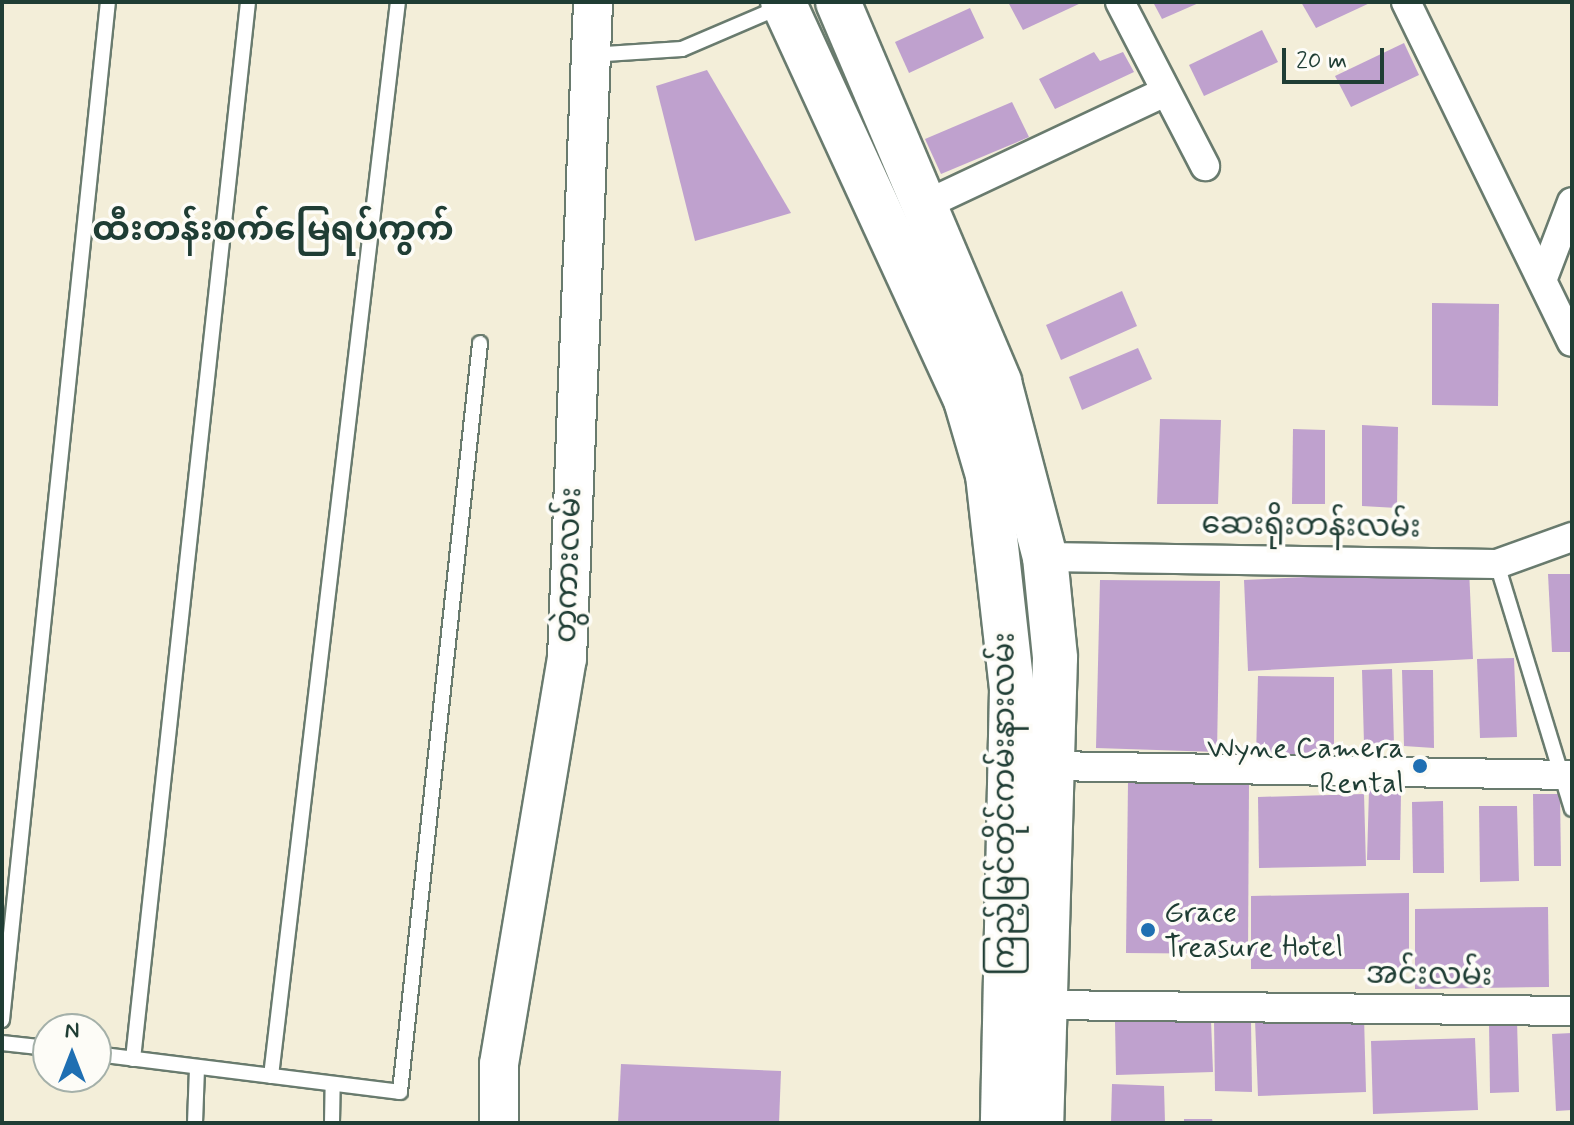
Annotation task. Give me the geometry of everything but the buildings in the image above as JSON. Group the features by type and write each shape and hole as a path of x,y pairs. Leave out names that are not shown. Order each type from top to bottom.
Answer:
{"main road":[{"name":"တွဲကားလမ်း","path":"499,1123 499,1064 567,659 593,2"},
{"name":"ကြည့်မြင်တိုင်ကမ်းနားလမ်း","path":"838,2 927,204 999,382 1045,557 1055,658 1044,1005 1023,1106"},
{"name":"ကြည့်မြင်တိုင်ကမ်းနားလမ်း","path":"784,3 966,400 988,475 1012,689 1023,1106"}],"street":[{"path":"1120,2 1205,166"},
{"path":"1406,2 1572,342"},
{"path":"927,204 1165,92"},
{"path":"1543,278 1572,202"},
{"name":"ဆေးရိုးတန်းလမ်း","path":"1045,557 1497,564 1572,537"},
{"path":"1050,766 1567,776"},
{"name":"အင်းလမ်း","path":"1044,1005 1572,1011"}],"lane":[{"path":"2,1020 108,2"},
{"path":"133,1059 248,2"},
{"path":"271,1076 398,2"},
{"path":"590,55 682,49 784,3"},
{"path":"112,1056 400,1092 480,343"},
{"path":"1497,564 1567,776 1572,809"},
{"path":"2,1043 32,1046"},
{"path":"195,1123 197,1069"},
{"path":"332,1123 333,1084"}],"place":[{"name":"Wyne Camera Rental","path":"1420,766"},
{"name":"Grace Treasure Hotel","path":"1148,930"}],"district":[{"name":"ထီးတန်းစက်မြေရပ်ကွက်","path":"273,231"}]}
